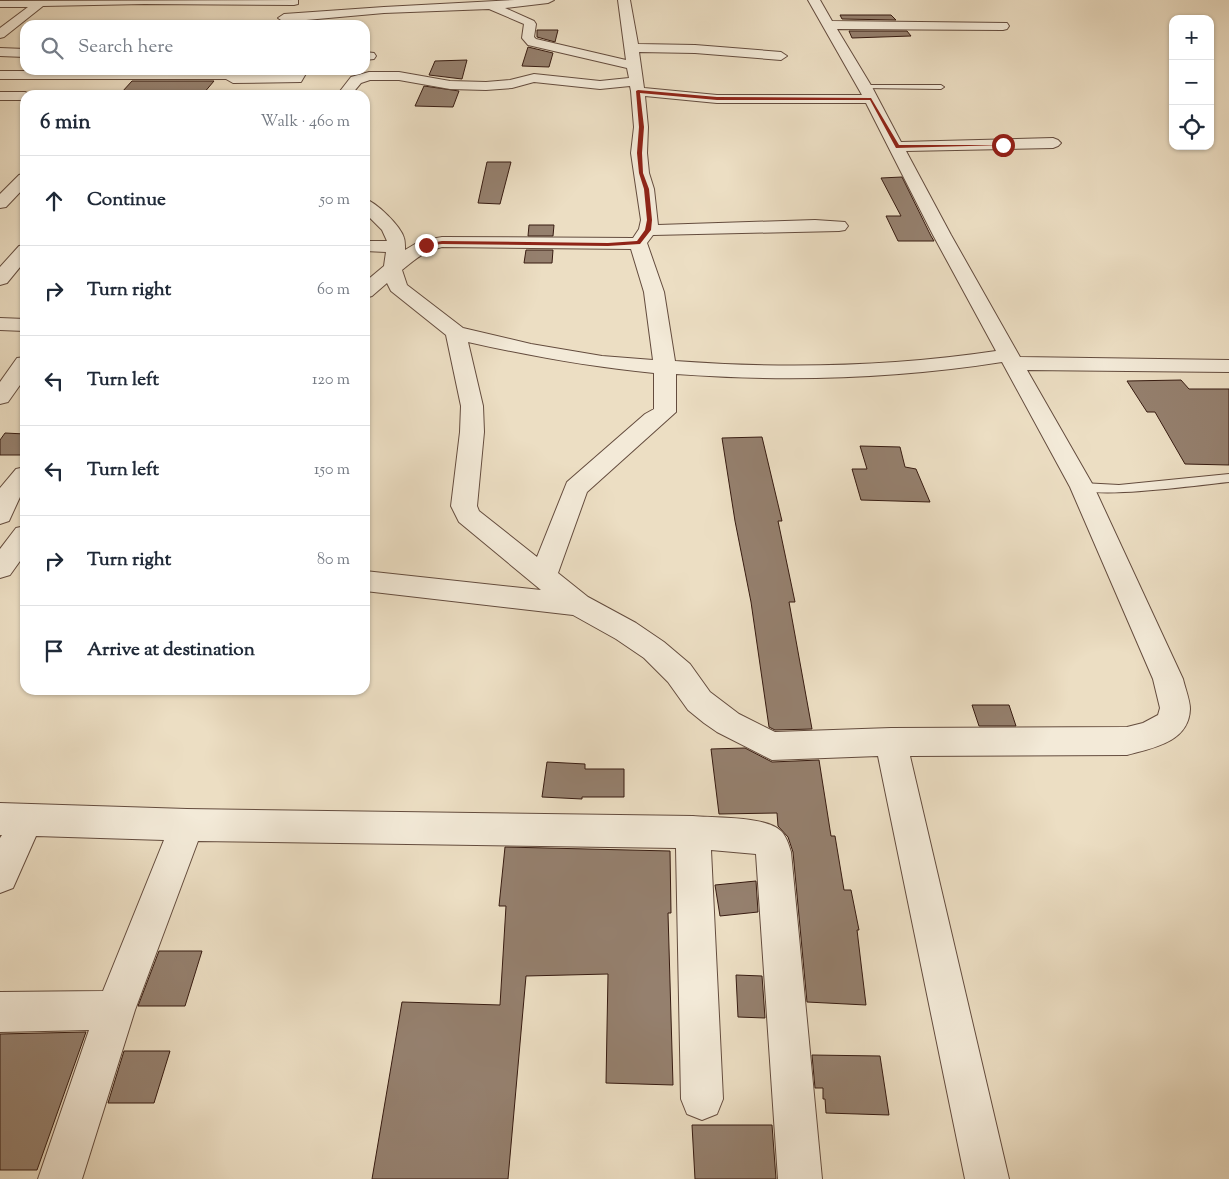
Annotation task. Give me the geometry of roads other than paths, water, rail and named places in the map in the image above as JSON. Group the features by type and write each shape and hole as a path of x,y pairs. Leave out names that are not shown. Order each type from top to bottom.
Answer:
{"street":[{"path":"415,0 440,8"},
{"path":"304,20 548,0"},
{"path":"543,576 576,488 653,419 665,412 665,367 654,292 643,236 650,220 646,189 641,173 641,127 637,87 632,66 632,48 624,0"},
{"path":"456,333 472,406 472,432 464,506 468,516 578,605 626,631 654,650 679,673 699,701 728,724 772,746 891,742 1126,741 1150,735 1172,724 1175,708 1168,679 1082,487 942,235 868,93 814,0"},
{"path":"0,4 42,2 295,1"},
{"path":"282,20 295,1"},
{"path":"0,34 42,2"},
{"path":"490,6 528,22 530,24 528,38 532,42 632,66"},
{"path":"829,25 1002,26"},
{"path":"632,48 687,48 781,56"},
{"path":"0,52 20,52"},
{"path":"0,75 234,78 282,75"},
{"path":"290,90 297,75"},
{"path":"348,90 356,80 369,76 399,76 450,85 486,86 512,84 527,78 534,78 637,87 717,99 868,93"},
{"path":"0,96 20,96"},
{"path":"897,147 1053,143"},
{"path":"1,202 20,183"},
{"path":"370,209 389,227 395,236 393,270 398,287 456,333 531,350 594,360 753,373 840,373 913,369 1010,359 1229,366"},
{"path":"370,246 442,242 608,244 676,231 788,225 839,226"},
{"path":"370,288 414,251 426,245 442,242"},
{"path":"0,279 20,256"},
{"path":"0,324 20,325"},
{"path":"0,397 13,373"},
{"path":"0,516 9,494 20,481"},
{"path":"0,542 20,536"},
{"path":"0,568 20,542"},
{"path":"370,582 578,605"},
{"path":"891,742 987,1179"},
{"path":"0,876 14,819 187,825 693,832 762,838 770,843 774,852 800,1179"},
{"path":"60,1179 115,1010 187,825"},
{"path":"693,832 702,1099"},
{"path":"0,1012 115,1010"}],"lane":[{"path":"868,93 941,86"},
{"path":"1082,487 1119,489 1229,478"}]}
